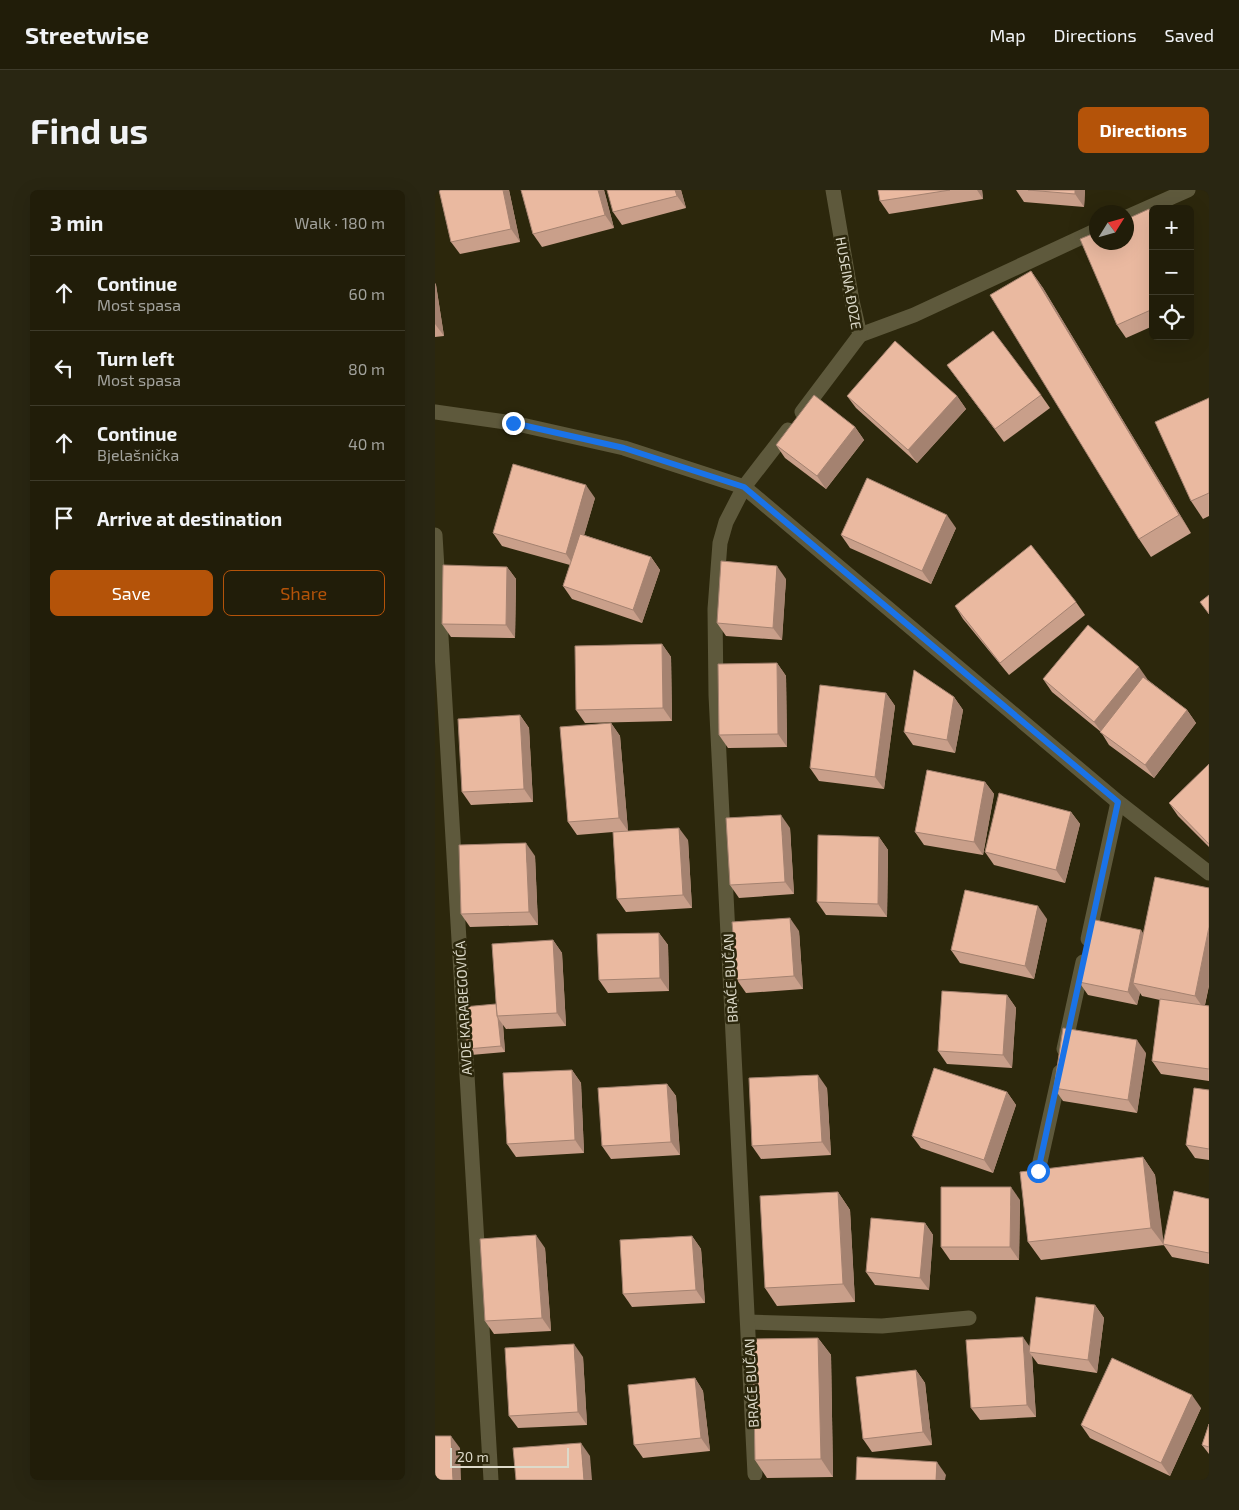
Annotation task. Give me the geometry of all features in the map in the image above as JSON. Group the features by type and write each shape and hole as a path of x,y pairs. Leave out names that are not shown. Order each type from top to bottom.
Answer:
{"street":[{"name":"HUSEINA ĐOZE","path":"744,487 860,334 852,302 833,190"},
{"path":"1134,214 1188,190"},
{"path":"860,334 914,315 1089,234"},
{"path":"435,412 513,423 624,448 744,487 1118,802 1209,873"},
{"name":"BRAĆE BUČAN","path":"744,487 726,522 719,544 715,609 715,695 755,1474"},
{"name":"AVDE KARABEGOVIĆA","path":"435,536 491,1480"},
{"path":"1038,1171 1118,802"},
{"path":"747,1322 882,1326 969,1318"}],"building":[{"path":"439,190 503,190 511,229 451,242"},
{"path":"521,190 598,190 605,215 533,234"},
{"path":"607,190 675,190 677,196 613,212"},
{"path":"878,190 950,190 880,201"},
{"path":"1028,190 1075,190 1075,194"},
{"path":"1149,209 1149,311 1117,325 1080,239 1089,235 1089,250 1134,250 1134,216"},
{"path":"1031,271 1179,515 1139,539 990,295"},
{"path":"993,331 1041,395 995,429 947,365"},
{"path":"895,341 957,396 908,450 847,396"},
{"path":"814,395 855,427 817,476 776,445"},
{"path":"1209,398 1209,493 1191,501 1155,422"},
{"path":"513,464 586,485 566,554 493,533"},
{"path":"867,478 947,515 922,571 841,535"},
{"path":"580,534 651,557 633,610 563,586"},
{"path":"1031,545 1076,602 1000,663 955,606"},
{"path":"721,561 777,566 773,628 717,623"},
{"path":"443,565 507,567 506,625 442,624"},
{"path":"1209,595 1209,614 1200,602"},
{"path":"1088,625 1139,667 1094,722 1043,679"},
{"path":"662,644 663,708 576,710 575,646"},
{"path":"777,663 778,734 719,735 718,664"},
{"path":"914,670 954,697 947,740 904,732"},
{"path":"1143,677 1187,710 1145,765 1100,732"},
{"path":"820,685 886,693 875,777 810,768"},
{"path":"520,715 524,789 462,792 458,719"},
{"path":"611,723 619,818 568,822 560,727"},
{"path":"1209,764 1209,844 1169,803"},
{"path":"927,770 985,782 974,842 915,832"},
{"path":"999,793 1071,812 1056,870 985,852"},
{"path":"781,815 785,882 730,885 726,818"},
{"path":"679,828 683,895 617,899 613,832"},
{"path":"818,835 879,837 878,904 817,902"},
{"path":"526,843 529,912 461,914 459,845"},
{"path":"1155,877 1209,888 1209,927 1195,996 1133,983"},
{"path":"965,890 1038,906 1025,966 951,950"},
{"path":"790,918 794,976 737,980 732,922"},
{"path":"1091,919 1141,930 1128,992 1079,982"},
{"path":"659,933 660,978 599,980 597,934"},
{"path":"553,940 557,1013 497,1016 492,944"},
{"path":"942,991 1007,995 1003,1055 938,1051"},
{"path":"1160,999 1209,1006 1209,1069 1152,1061"},
{"path":"496,1004 501,1046 467,1049 463,1007"},
{"path":"1063,1028 1137,1040 1128,1100 1054,1088"},
{"path":"934,1068 1007,1092 984,1160 912,1136"},
{"path":"572,1070 575,1140 507,1144 503,1073"},
{"path":"818,1075 822,1142 752,1146 749,1078"},
{"path":"667,1084 671,1142 602,1146 598,1088"},
{"path":"1194,1088 1209,1090 1209,1149 1186,1145"},
{"path":"1143,1157 1151,1228 1028,1242 1020,1172"},
{"path":"941,1187 1011,1187 1010,1247 941,1247"},
{"path":"1174,1191 1209,1199 1209,1253 1163,1244"},
{"path":"838,1192 843,1284 765,1288 760,1196"},
{"path":"871,1218 925,1223 920,1278 866,1272"},
{"path":"536,1235 542,1318 485,1321 480,1239"},
{"path":"692,1236 696,1290 623,1294 620,1240"},
{"path":"1036,1297 1095,1305 1088,1360 1029,1352"},
{"path":"1023,1337 1027,1405 971,1408 966,1340"},
{"path":"818,1338 821,1459 755,1460 753,1339"},
{"path":"574,1344 578,1412 509,1416 505,1348"},
{"path":"1112,1358 1192,1395 1161,1463 1081,1425"},
{"path":"916,1370 923,1432 863,1439 856,1377"},
{"path":"695,1378 701,1438 634,1445 628,1385"},
{"path":"1209,1424 1209,1447 1202,1445"},
{"path":"435,1436 451,1436 453,1480 435,1480"},
{"path":"581,1443 584,1480 516,1480 513,1448"},
{"path":"857,1457 937,1462 936,1480 856,1480"}],"route":[{"path":"513,423 624,448 744,487 1118,802 1038,1171"}]}
